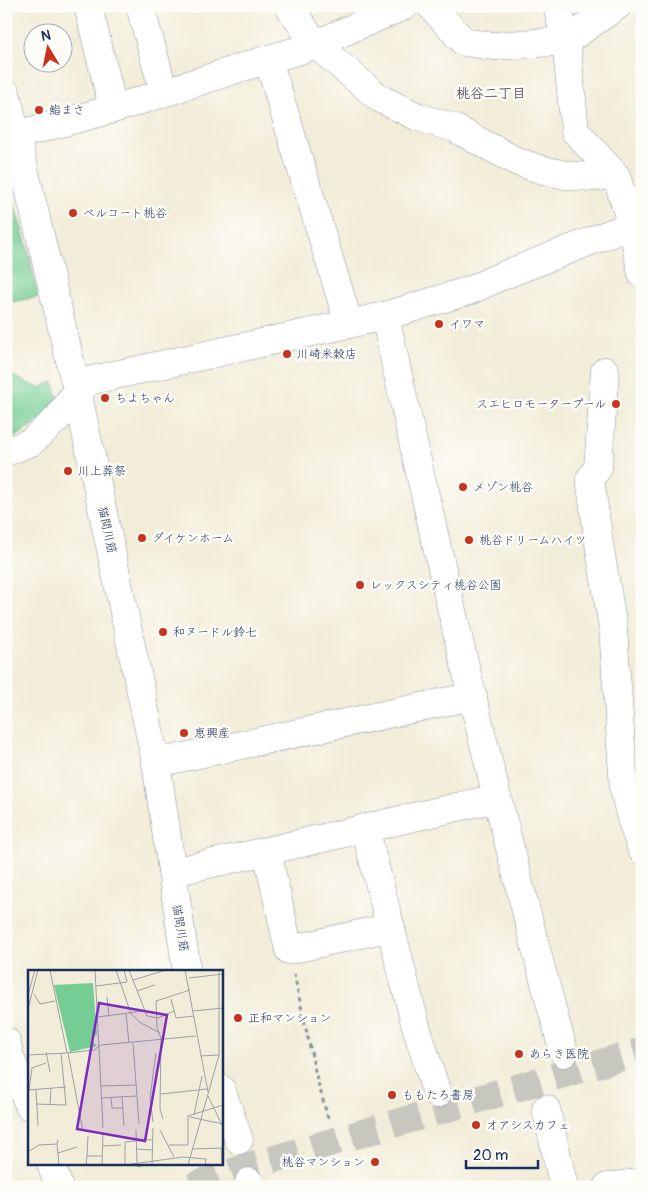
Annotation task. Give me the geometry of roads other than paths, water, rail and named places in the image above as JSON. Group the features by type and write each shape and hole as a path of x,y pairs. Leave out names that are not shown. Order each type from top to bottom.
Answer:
{"street":[{"path":"88,6 113,108"},
{"path":"140,6 164,92"},
{"path":"289,6 315,44 379,98 418,117 454,128 518,162 543,170 565,174 590,177 616,176"},
{"path":"16,134 113,108 304,49 404,6"},
{"path":"431,6 464,42 493,46 566,41 617,6"},
{"path":"557,6 566,41 575,131 616,176 637,224 642,274"},
{"path":"268,59 349,324"},
{"name":"猫間川筋","path":"6,93 77,390 156,764 187,970"},
{"path":"6,452 31,442 58,418 77,390 92,380 385,316 471,290 499,277 637,224"},
{"path":"385,316 497,798 564,1053"},
{"path":"605,370 598,468 590,479 613,628 624,789 631,819 642,850"},
{"path":"156,764 473,696"},
{"path":"172,872 267,852 497,798"},
{"path":"365,828 415,1023 437,1094"},
{"path":"267,852 289,950 391,928"},
{"path":"6,1041 10,1058 28,1103"},
{"path":"222,1092 239,1140"},
{"path":"546,1109 564,1187"},
{"path":"51,1166 59,1187"},
{"path":"607,1187 642,1182"}],"tunnel":[{"path":"192,1187 247,1167 642,1051"}],"place":[{"name":"鮨まさ","path":"39,110"},
{"name":"ベルコート桃谷","path":"73,213"},
{"name":"イワマ","path":"439,324"},
{"name":"川崎米穀店","path":"287,354"},
{"name":"ちよちゃん","path":"105,398"},
{"name":"スエヒロモータープール","path":"616,404"},
{"name":"川上葬祭","path":"68,471"},
{"name":"メゾン桃谷","path":"463,487"},
{"name":"ダイケンホーム","path":"142,538"},
{"name":"桃谷ドリームハイツ","path":"469,540"},
{"name":"レックスシティ桃谷公園","path":"360,585"},
{"name":"和ヌードル鈴七","path":"163,632"},
{"name":"恵興産","path":"184,733"},
{"name":"正和マンション","path":"238,1018"},
{"name":"あらき医院","path":"519,1054"},
{"name":"ももたろ書房","path":"392,1095"},
{"name":"オアシスカフェ","path":"476,1125"},
{"name":"桃谷マンション","path":"375,1162"}],"district":[{"name":"桃谷二丁目","path":"491,93"}]}
